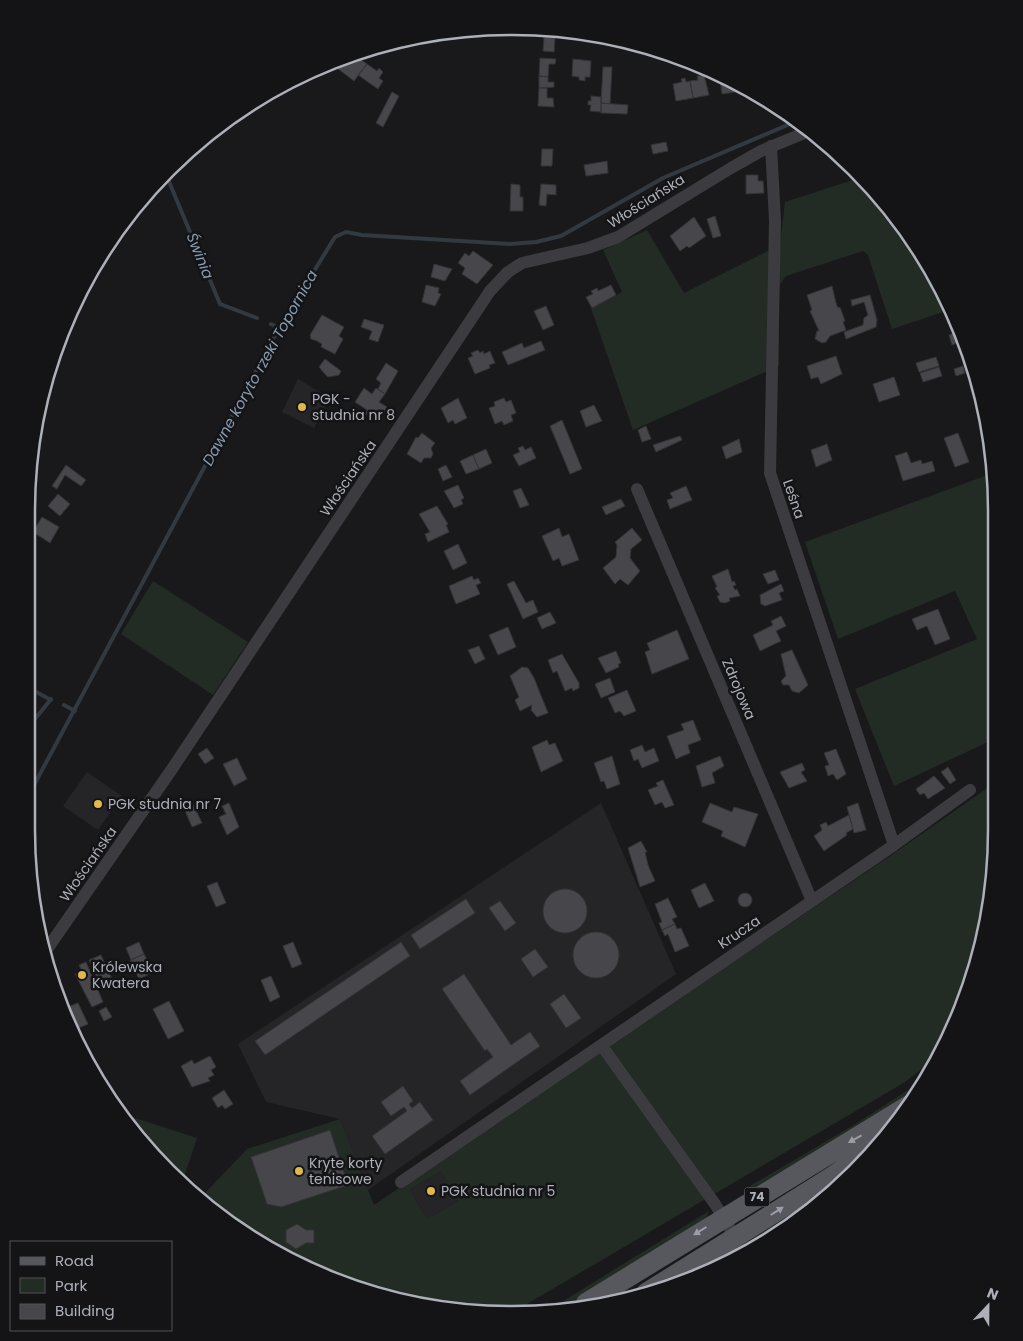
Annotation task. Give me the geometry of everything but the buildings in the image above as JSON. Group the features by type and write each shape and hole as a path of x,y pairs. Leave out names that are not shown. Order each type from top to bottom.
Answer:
{"main road":[{"name":"74","path":"590,1299 894,1114"},
{"name":"74","path":"665,1281 850,1164"}],"street":[{"name":"Włościańska","path":"49,946 172,769 490,291 508,272 522,264 588,248 618,237 685,195 772,146 803,134"},
{"name":"Leśna","path":"772,146 775,220 770,473 894,845"},
{"name":"Zdrojowa","path":"637,489 812,901"},
{"name":"Krucza","path":"401,1182 894,845 970,790"},
{"path":"602,1046 724,1217 735,1237"}],"shaded area":[{"path":"298,379 330,398 314,428 282,412"},
{"path":"87,772 122,796 98,830 63,806"},
{"path":"601,803 676,974 368,1190 340,1119 266,1102 238,1044"},
{"path":"441,1171 458,1201 427,1219 410,1190"}],"green space":[{"path":"853,180 890,221 908,247 944,312 892,329 868,255 863,251 786,276 778,287 779,366 633,430 591,308 622,292 603,250 647,230 684,293 780,245 785,202"},
{"path":"987,475 988,742 894,786 855,689 977,639 955,591 838,639 805,542"},
{"path":"153,581 248,642 213,695 121,634"},
{"path":"988,788 987,861 984,892 972,953 952,1012 939,1040 925,1067 905,1082 524,1306 480,1305 449,1302 388,1290 358,1281 329,1270 273,1242 221,1208 205,1194 247,1149 340,1119 374,1205 893,854","holes":["441,1171 458,1201 427,1219 410,1190"]},
{"path":"912,1087 904,1100 750,1193 748,1190 750,1186 857,1123"},
{"path":"131,1116 197,1138 184,1176 153,1144"},
{"path":"815,1197 776,1226 708,1263"},
{"path":"709,1211 705,1221 573,1302 559,1303"}],"waterway":[{"name":"Dawne koryto rzeki Topornica","path":"35,783 279,328 335,237 346,232 362,235 510,244 536,242 561,236 663,178 789,124"},
{"name":"Świnia","path":"169,181 220,304 257,318"},
{"name":"Świnia","path":"271,324 279,328"},
{"path":"35,691 51,700"},
{"path":"35,719 51,699"},
{"path":"64,705 75,711"}],"place":[{"name":"PGK - studnia nr 8","path":"302,407"},
{"name":"PGK studnia nr 7","path":"98,804"},
{"name":"Królewska Kwatera","path":"82,975"},
{"name":"Kryte korty tenisowe","path":"299,1171"},
{"name":"PGK studnia nr 5","path":"431,1191"}]}
